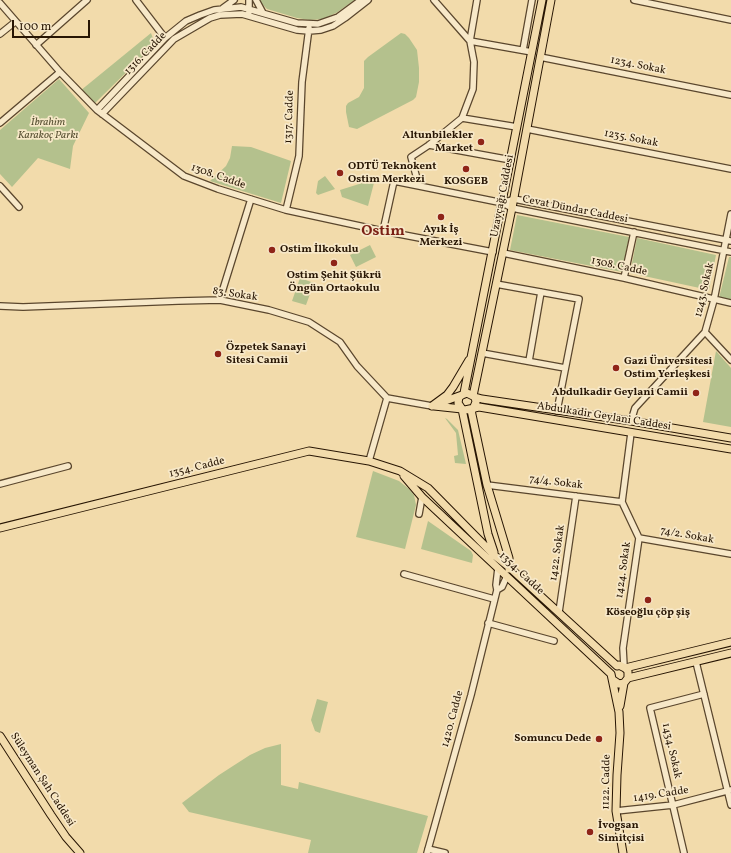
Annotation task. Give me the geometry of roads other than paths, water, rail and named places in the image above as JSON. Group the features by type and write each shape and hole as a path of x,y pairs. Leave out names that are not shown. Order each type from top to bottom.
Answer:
{"main road":[{"name":"Uzayçağı Caddesi","path":"463,394 473,353 542,0"},
{"name":"Uzayçağı Caddesi","path":"474,396 552,0"},
{"path":"432,406 447,395 473,353"},
{"path":"432,406 463,394 468,393 474,396 476,402 472,409 487,485 509,558 507,576"},
{"path":"463,394 458,400 459,406 462,409 486,522 498,568"},
{"name":"Abdulkadir Geylani Caddesi","path":"474,396 557,411 731,438"},
{"path":"432,406 472,409"},
{"name":"Abdulkadir Geylani Caddesi","path":"472,409 479,407 731,449"},
{"path":"631,422 631,433"},
{"name":"1354. Cadde","path":"0,528 309,451 369,461 400,471 428,488 494,555 621,666"},
{"name":"1354. Cadde","path":"400,471 422,497 507,576 619,684 626,680 731,653"},
{"path":"422,497 428,488"},
{"path":"430,504 437,496"},
{"path":"473,532 483,528 486,522"},
{"path":"619,712 612,677 613,669 731,642"},
{"path":"619,712 628,671 621,666"},
{"name":"1122. Cadde","path":"619,712 620,732 616,812 623,853"},
{"name":"Süleyman Şah Caddesi","path":"0,736 66,837"},
{"path":"66,837 72,853"},
{"path":"66,837 80,853"}],"street":[{"path":"36,45 87,0"},
{"path":"221,9 234,0"},
{"path":"242,0 242,14"},
{"path":"249,0 249,16"},
{"path":"256,0 264,14"},
{"name":"1316. Cadde","path":"97,110 165,38 186,21 214,10 242,7 297,23 318,24 338,17 361,0"},
{"name":"1316. Cadde","path":"102,114 174,39 210,18 220,15 242,14 298,30 321,30 333,26 368,0"},
{"path":"434,0 470,41 532,52"},
{"path":"419,186 411,157 429,145 462,118 473,89 474,62 470,41 477,0"},
{"path":"523,50 532,0"},
{"path":"634,0 656,2 731,20"},
{"path":"139,1 165,38"},
{"name":"1308. Cadde","path":"0,3 60,72 97,110 184,176 218,189 286,210 383,231 493,252"},
{"path":"0,34 15,22"},
{"name":"1317. Cadde","path":"286,210 299,156 302,82 309,24"},
{"name":"1234. Sokak","path":"540,57 731,94"},
{"path":"0,123 60,72"},
{"path":"462,118 517,127"},
{"name":"1235. Sokak","path":"527,129 731,169"},
{"path":"429,145 511,160"},
{"path":"383,231 394,181 503,203"},
{"path":"0,186 19,207"},
{"path":"220,300 251,199"},
{"name":"Cevat Dündar Caddesi","path":"503,203 514,199 728,240"},
{"name":"Cevat Dündar Caddesi","path":"503,203 512,208 731,252"},
{"name":"1243. Sokak","path":"731,214 728,240 724,250 714,300 705,332 731,360"},
{"path":"624,278 634,232"},
{"name":"1308. Cadde","path":"503,253 624,278 731,303"},
{"path":"496,284 579,299 557,411"},
{"path":"529,361 541,292"},
{"name":"83. Sokak","path":"0,306 23,307 220,300 269,310 309,322 340,342 357,366 387,398"},
{"path":"631,422 635,408 705,332"},
{"path":"482,353 566,368"},
{"path":"369,461 387,398 432,406"},
{"path":"622,502 631,433"},
{"path":"0,484 68,466"},
{"name":"74/4. Sokak","path":"487,485 622,502"},
{"name":"1422. Sokak","path":"559,612 576,496"},
{"path":"422,497 419,514 430,504"},
{"name":"1424. Sokak","path":"621,666 639,538 622,502"},
{"name":"74/2. Sokak","path":"639,538 731,554"},
{"name":"1420. Cadde","path":"428,851 497,590 496,585 498,568"},
{"path":"404,574 494,599"},
{"name":"1420. Cadde","path":"497,590 502,587 507,576"},
{"path":"488,623 554,641"},
{"path":"696,662 729,791 731,805"},
{"name":"1434. Sokak","path":"684,853 650,708 704,694"},
{"name":"1419. Cadde","path":"616,812 673,805 729,791"},
{"path":"428,851 445,853"}],"place":[{"name":"Altunbilekler Market","path":"481,142"},
{"name":"KOSGEB","path":"466,169"},
{"name":"ODTÜ Teknokent Ostim Merkezi","path":"340,173"},
{"name":"Ayık İş Merkezi","path":"441,217"},
{"name":"Ostim İlkokulu","path":"272,250"},
{"name":"Ostim Şehit Şükrü Öngün Ortaokulu","path":"334,263"},
{"name":"Özpetek Sanayi Sitesi Camii","path":"218,354"},
{"name":"Gazi Üniversitesi Ostim Yerleşkesi","path":"616,368"},
{"name":"Abdulkadir Geylani Camii","path":"696,393"},
{"name":"Köseoğlu çöp şiş","path":"648,600"},
{"name":"Somuncu Dede","path":"599,739"},
{"name":"İvogsan Simitçisi","path":"590,832"}],"district":[{"name":"Ostim","path":"383,232"}],"park label":[{"name":"İbrahim Karakoç Parkı","path":"48,129"}]}
